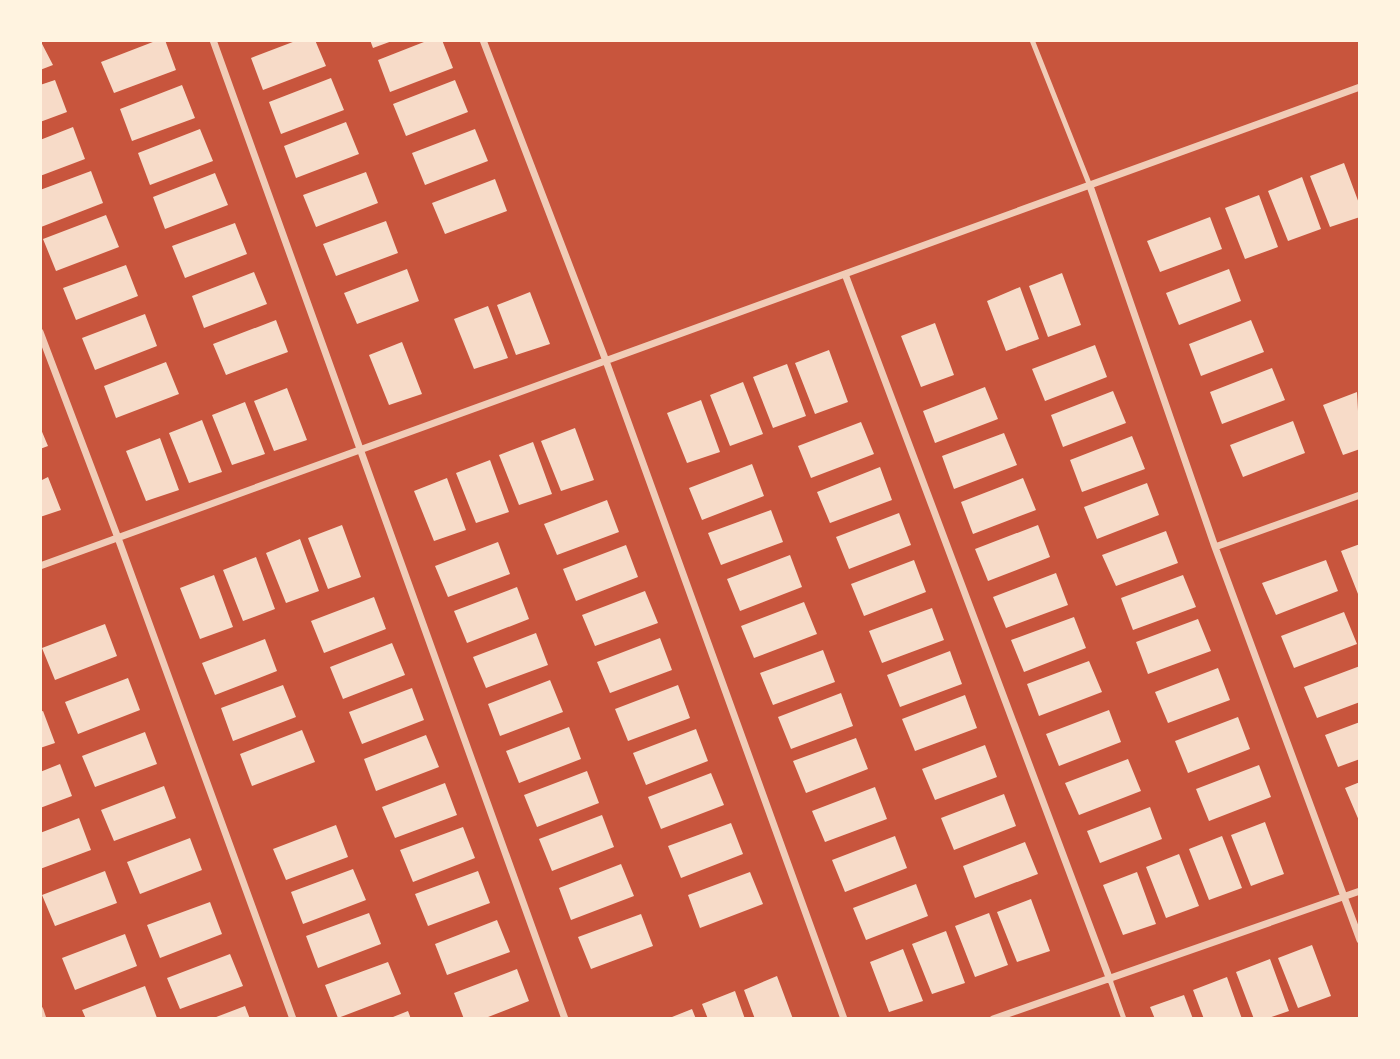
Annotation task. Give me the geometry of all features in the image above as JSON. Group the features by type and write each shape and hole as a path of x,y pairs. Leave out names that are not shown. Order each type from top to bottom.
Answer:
{"street":[{"path":"213,40 565,1019"},
{"path":"483,40 606,361 844,1019"},
{"path":"40,566 1360,87"},
{"path":"1090,186 1215,547 1360,940"},
{"path":"845,274 1110,980"},
{"path":"40,332 293,1019"},
{"path":"1215,547 1360,495"},
{"path":"993,1019 1360,891"},
{"path":"40,1010 43,1019"}],"lane":[{"path":"1032,40 1090,186"},
{"path":"1110,980 1124,1019"}],"building":[{"path":"40,40 53,65 40,70"},
{"path":"158,40 165,40 176,70 114,93 101,62"},
{"path":"298,40 315,40 326,66 263,90 251,58"},
{"path":"370,40 392,40 392,41 373,48"},
{"path":"429,40 442,40 453,68 390,92 378,60"},
{"path":"331,78 344,110 281,134 269,102"},
{"path":"55,80 67,112 40,122 40,85"},
{"path":"455,80 468,112 406,136 393,104"},
{"path":"182,85 195,118 132,141 120,109"},
{"path":"346,122 359,154 296,178 284,146"},
{"path":"73,127 85,159 40,176 40,140"},
{"path":"200,129 213,161 150,185 138,153"},
{"path":"475,129 488,161 425,185 412,153"},
{"path":"1344,163 1360,206 1360,217 1330,227 1310,176"},
{"path":"91,171 103,203 41,227 40,190"},
{"path":"366,172 378,203 316,227 303,195"},
{"path":"215,173 228,205 165,229 153,197"},
{"path":"1302,177 1321,229 1288,241 1268,191"},
{"path":"495,179 507,211 445,234 432,203"},
{"path":"1259,195 1278,247 1245,259 1225,208"},
{"path":"106,215 119,247 56,271 43,239"},
{"path":"1210,217 1222,249 1160,272 1147,241"},
{"path":"386,221 398,253 336,276 323,244"},
{"path":"235,223 247,254 185,278 172,246"},
{"path":"126,265 138,296 76,320 63,288"},
{"path":"407,269 419,301 357,324 344,293"},
{"path":"1229,269 1241,301 1179,325 1166,293"},
{"path":"254,272 267,304 204,328 192,296"},
{"path":"1062,273 1081,325 1048,337 1029,286"},
{"path":"1020,287 1039,339 1006,351 987,301"},
{"path":"530,292 550,344 516,355 497,305"},
{"path":"488,306 508,358 474,369 454,319"},
{"path":"145,314 157,346 95,370 82,338"},
{"path":"276,320 288,352 226,375 213,344"},
{"path":"1251,320 1264,352 1201,376 1189,344"},
{"path":"935,323 954,375 921,387 901,336"},
{"path":"402,342 422,394 389,405 369,355"},
{"path":"1095,345 1107,377 1045,401 1032,369"},
{"path":"829,350 848,402 815,414 795,363"},
{"path":"166,362 179,394 116,418 104,386"},
{"path":"787,364 806,416 773,428 753,377"},
{"path":"1272,368 1285,400 1222,424 1210,392"},
{"path":"743,382 763,434 730,446 710,395"},
{"path":"985,387 998,419 935,443 923,411"},
{"path":"287,388 307,440 274,451 254,401"},
{"path":"1113,391 1126,423 1063,447 1051,415"},
{"path":"1357,392 1360,449 1343,455 1323,405"},
{"path":"701,400 720,452 687,463 667,413"},
{"path":"245,402 265,454 232,465 212,415"},
{"path":"202,420 222,472 189,483 169,433"},
{"path":"1293,421 1305,453 1243,477 1230,445"},
{"path":"861,422 874,454 811,478 798,446"},
{"path":"40,427 48,446 40,449"},
{"path":"575,428 594,480 561,491 541,441"},
{"path":"1004,433 1017,465 954,489 942,456"},
{"path":"1132,436 1145,469 1082,492 1070,460"},
{"path":"160,438 179,490 146,501 126,451"},
{"path":"533,442 552,494 519,505 499,455"},
{"path":"490,460 509,512 476,523 456,473"},
{"path":"752,464 764,496 702,520 689,488"},
{"path":"880,467 892,500 830,523 817,492"},
{"path":"48,477 61,510 40,517 40,481"},
{"path":"447,478 466,530 434,541 414,491"},
{"path":"1023,478 1036,510 973,534 961,502"},
{"path":"1147,483 1159,515 1097,539 1084,507"},
{"path":"607,500 619,532 557,555 544,524"},
{"path":"771,510 783,542 721,565 708,533"},
{"path":"899,513 911,545 849,569 836,537"},
{"path":"342,525 361,577 328,589 308,538"},
{"path":"1038,525 1050,557 988,581 975,549"},
{"path":"1166,531 1178,563 1116,586 1102,555"},
{"path":"300,539 319,591 286,603 266,553"},
{"path":"498,542 510,574 448,597 435,566"},
{"path":"1360,544 1360,599 1341,551"},
{"path":"626,545 638,577 576,601 563,569"},
{"path":"790,555 802,587 740,611 727,579"},
{"path":"256,557 275,609 243,621 223,570"},
{"path":"914,560 926,592 864,616 851,584"},
{"path":"1326,560 1338,591 1276,615 1262,583"},
{"path":"1056,573 1068,605 1006,628 993,597"},
{"path":"214,575 233,627 200,639 180,588"},
{"path":"1183,575 1196,607 1133,630 1121,598"},
{"path":"517,587 529,619 467,643 454,611"},
{"path":"645,591 658,623 595,646 582,615"},
{"path":"374,597 386,629 324,653 311,621"},
{"path":"804,602 817,634 754,658 741,626"},
{"path":"932,608 944,640 882,663 869,631"},
{"path":"1344,612 1357,644 1294,668 1281,636"},
{"path":"1074,617 1086,648 1024,672 1011,640"},
{"path":"1198,619 1211,651 1148,674 1136,642"},
{"path":"105,624 117,656 55,680 42,648"},
{"path":"536,633 548,665 486,688 473,657"},
{"path":"660,638 672,670 610,693 597,662"},
{"path":"265,639 277,671 215,695 202,663"},
{"path":"392,643 405,675 343,699 330,667"},
{"path":"823,650 835,682 773,705 760,673"},
{"path":"950,651 962,684 900,707 887,675"},
{"path":"1089,661 1102,692 1039,716 1027,684"},
{"path":"1360,666 1360,702 1317,718 1304,687"},
{"path":"1218,668 1230,700 1168,723 1155,692"},
{"path":"128,678 140,710 78,734 65,702"},
{"path":"550,680 563,712 500,736 488,704"},
{"path":"283,685 296,717 233,741 221,708"},
{"path":"678,685 690,718 628,741 615,709"},
{"path":"412,688 424,720 362,744 349,712"},
{"path":"841,693 853,726 791,749 778,717"},
{"path":"965,695 977,728 915,751 902,719"},
{"path":"1109,710 1121,742 1059,766 1046,734"},
{"path":"43,711 55,743 40,748 40,712"},
{"path":"1238,717 1250,749 1188,773 1175,741"},
{"path":"1360,722 1360,759 1338,767 1325,735"},
{"path":"569,727 581,759 519,783 506,751"},
{"path":"696,729 708,761 646,785 633,753"},
{"path":"302,730 315,762 252,786 240,754"},
{"path":"145,732 157,764 95,787 82,756"},
{"path":"426,735 439,767 376,791 364,759"},
{"path":"856,738 868,769 806,793 793,761"},
{"path":"985,745 997,777 935,800 922,769"},
{"path":"1128,759 1141,791 1079,815 1065,783"},
{"path":"60,764 72,796 40,808 40,772"},
{"path":"1259,765 1271,797 1209,821 1196,789"},
{"path":"587,771 599,803 537,827 524,795"},
{"path":"711,773 724,805 661,829 648,797"},
{"path":"1360,782 1360,823 1345,788"},
{"path":"445,783 457,815 395,838 382,807"},
{"path":"164,786 176,818 114,841 101,810"},
{"path":"875,787 887,819 825,842 812,811"},
{"path":"1004,794 1016,826 954,850 941,818"},
{"path":"1150,807 1162,839 1100,863 1087,831"},
{"path":"602,815 614,847 552,871 539,839"},
{"path":"79,818 91,850 40,869 40,833"},
{"path":"1265,822 1284,874 1251,886 1231,835"},
{"path":"731,823 743,854 681,878 668,846"},
{"path":"336,825 348,857 286,880 273,849"},
{"path":"463,827 475,858 413,882 400,850"},
{"path":"895,836 907,868 845,892 832,860"},
{"path":"1222,836 1242,888 1209,900 1189,849"},
{"path":"190,838 202,870 140,894 127,862"},
{"path":"1025,842 1038,874 975,898 963,866"},
{"path":"1179,854 1199,906 1166,918 1146,867"},
{"path":"621,864 634,896 571,920 559,888"},
{"path":"353,869 366,900 303,924 291,892"},
{"path":"105,871 117,903 55,926 42,895"},
{"path":"478,871 490,903 428,926 415,894"},
{"path":"750,872 763,904 700,928 688,895"},
{"path":"1137,872 1156,924 1123,935 1103,885"},
{"path":"916,884 928,916 866,940 853,908"},
{"path":"1031,899 1050,951 1017,962 997,912"},
{"path":"210,902 222,934 160,958 147,925"},
{"path":"369,913 381,944 318,968 306,936"},
{"path":"989,913 1008,965 975,977 955,926"},
{"path":"641,914 653,946 591,969 578,937"},
{"path":"497,920 510,952 447,975 435,944"},
{"path":"946,931 965,983 932,994 912,944"},
{"path":"125,934 137,966 75,990 62,958"},
{"path":"1312,945 1331,996 1298,1008 1278,958"},
{"path":"903,949 923,1001 889,1012 870,962"},
{"path":"230,954 243,986 180,1009 167,978"},
{"path":"1270,959 1289,1011 1266,1019 1254,1019 1236,972"},
{"path":"388,962 401,994 338,1018 325,985"},
{"path":"517,969 529,1001 483,1019 464,1019 454,993"},
{"path":"777,976 793,1019 755,1019 744,990"},
{"path":"1227,977 1242,1019 1204,1019 1193,990"},
{"path":"145,986 157,1018 86,1019 82,1010"},
{"path":"735,991 745,1019 708,1019 702,1004"},
{"path":"1184,995 1193,1019 1155,1019 1150,1007"},
{"path":"245,1006 250,1019 211,1019"},
{"path":"692,1009 696,1019 667,1019"},
{"path":"408,1011 411,1019 388,1019"}]}
